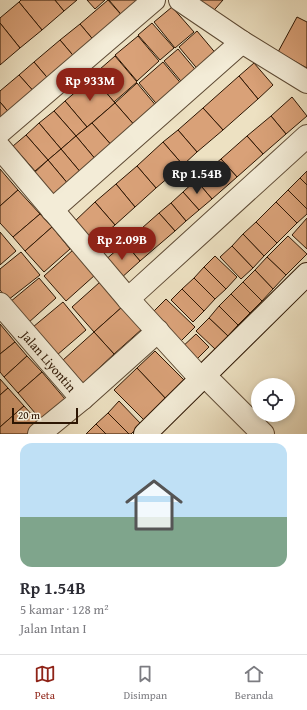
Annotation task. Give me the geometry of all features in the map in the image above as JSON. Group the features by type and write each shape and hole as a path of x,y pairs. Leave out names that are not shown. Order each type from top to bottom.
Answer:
{"street":[{"path":"0,132 154,0"},
{"path":"180,0 242,42 307,82"},
{"path":"52,210 242,42"},
{"path":"128,299 307,136"},
{"path":"0,148 128,299 203,377 263,434"},
{"path":"145,434 307,274"},
{"name":"Jalan Liyontin","path":"0,304 82,399"},
{"path":"39,434 82,399 158,331"}],"building":[{"path":"21,0 55,0 64,11 42,30 19,2"},
{"path":"55,0 77,0 64,11"},
{"path":"87,0 105,0 95,9"},
{"path":"108,0 125,19 96,43 80,24"},
{"path":"109,0 148,0 125,19"},
{"path":"191,0 223,0 209,16"},
{"path":"19,2 42,30 20,48 0,23 0,18"},
{"path":"172,7 194,32 175,48 154,22"},
{"path":"297,17 307,22 307,68 278,52"},
{"path":"0,23 20,48 0,65"},
{"path":"152,23 174,48 160,60 138,35"},
{"path":"80,24 96,43 77,60 60,40"},
{"path":"197,31 218,56 200,72 179,47"},
{"path":"138,36 159,61 137,81 115,55"},
{"path":"60,40 77,60 51,82 34,62"},
{"path":"178,49 199,74 185,86 164,61"},
{"path":"115,56 137,82 114,102 92,76"},
{"path":"34,62 51,82 36,94 19,75"},
{"path":"163,62 184,87 160,108 139,83"},
{"path":"254,63 273,85 258,99 239,76"},
{"path":"19,75 36,94 11,115 0,102 0,91"},
{"path":"239,76 258,99 223,130 203,108"},
{"path":"93,77 115,103 87,127 65,101"},
{"path":"137,83 158,108 136,127 115,103"},
{"path":"292,97 307,116 286,134 271,116"},
{"path":"65,101 87,127 76,136 54,111"},
{"path":"0,102 11,115 0,124"},
{"path":"115,103 136,127 113,147 92,123"},
{"path":"203,108 223,130 197,152 178,130"},
{"path":"54,111 76,136 61,149 39,123"},
{"path":"271,116 286,134 263,154 247,136"},
{"path":"39,123 61,149 48,160 26,135"},
{"path":"92,123 113,147 97,161 76,136"},
{"path":"178,130 197,152 183,165 163,142"},
{"path":"26,135 48,160 35,171 13,146"},
{"path":"76,136 97,161 82,174 61,149"},
{"path":"247,136 263,154 237,177 221,159"},
{"path":"163,142 183,165 156,188 137,166"},
{"path":"61,149 82,174 69,185 48,160"},
{"path":"221,159 237,177 212,199 196,180"},
{"path":"48,160 69,185 55,197 34,173"},
{"path":"137,166 156,188 135,207 116,184"},
{"path":"0,169 18,190 0,206"},
{"path":"307,171 307,185 300,178"},
{"path":"300,178 307,185 307,209 288,190"},
{"path":"196,180 212,199 199,210 183,192"},
{"path":"116,184 135,207 115,225 95,202"},
{"path":"18,190 40,214 13,237 0,223 0,206"},
{"path":"288,190 307,209 307,214 297,223 276,202"},
{"path":"183,192 199,210 186,221 171,203"},
{"path":"95,202 115,225 93,244 74,222"},
{"path":"276,202 297,223 277,243 256,222"},
{"path":"171,203 186,221 175,231 159,213"},
{"path":"159,213 175,231 140,261 125,243"},
{"path":"40,214 52,227 25,251 13,237"},
{"path":"307,218 307,249 292,235"},
{"path":"256,222 277,243 264,256 243,234"},
{"path":"52,227 70,249 44,272 25,251"},
{"path":"0,232 16,251 0,265"},
{"path":"243,234 264,256 253,268 232,246"},
{"path":"288,236 307,254 286,275 267,257"},
{"path":"125,243 140,261 120,279 104,261"},
{"path":"232,246 253,268 241,279 220,257"},
{"path":"73,250 95,275 66,301 44,276"},
{"path":"21,252 40,275 8,300 0,290 0,269"},
{"path":"215,256 237,277 226,289 204,267"},
{"path":"267,257 286,275 273,289 255,270"},
{"path":"204,267 226,289 215,299 194,278"},
{"path":"255,270 273,289 262,301 243,282"},
{"path":"39,278 56,298 28,323 10,302"},
{"path":"194,278 215,299 204,311 182,289"},
{"path":"100,282 122,307 94,332 72,307"},
{"path":"243,282 262,301 250,313 231,294"},
{"path":"182,289 204,311 193,322 171,300"},
{"path":"231,294 250,313 238,325 219,306"},
{"path":"166,299 195,327 178,344 149,316"},
{"path":"63,302 86,330 57,355 33,327"},
{"path":"219,306 238,325 228,336 209,318"},
{"path":"122,307 142,329 114,354 94,332"},
{"path":"209,318 228,336 215,349 196,331"},
{"path":"0,324 15,342 0,354"},
{"path":"94,332 114,354 83,383 63,360"},
{"path":"196,334 209,347 192,364 179,350"},
{"path":"15,342 27,356 4,377 0,372 0,354"},
{"path":"155,351 185,381 167,400 137,368"},
{"path":"27,356 42,372 18,393 4,377"},
{"path":"137,368 167,400 145,421 114,390"},
{"path":"42,372 65,399 41,420 18,393"},
{"path":"0,379 8,388 0,395"},
{"path":"8,388 24,406 0,427 0,395"},
{"path":"119,401 141,424 131,434 129,434 108,413"},
{"path":"24,406 43,427 35,434 0,434 0,427"},
{"path":"108,413 129,434 106,434 96,424"},
{"path":"96,424 106,434 86,434"}]}
